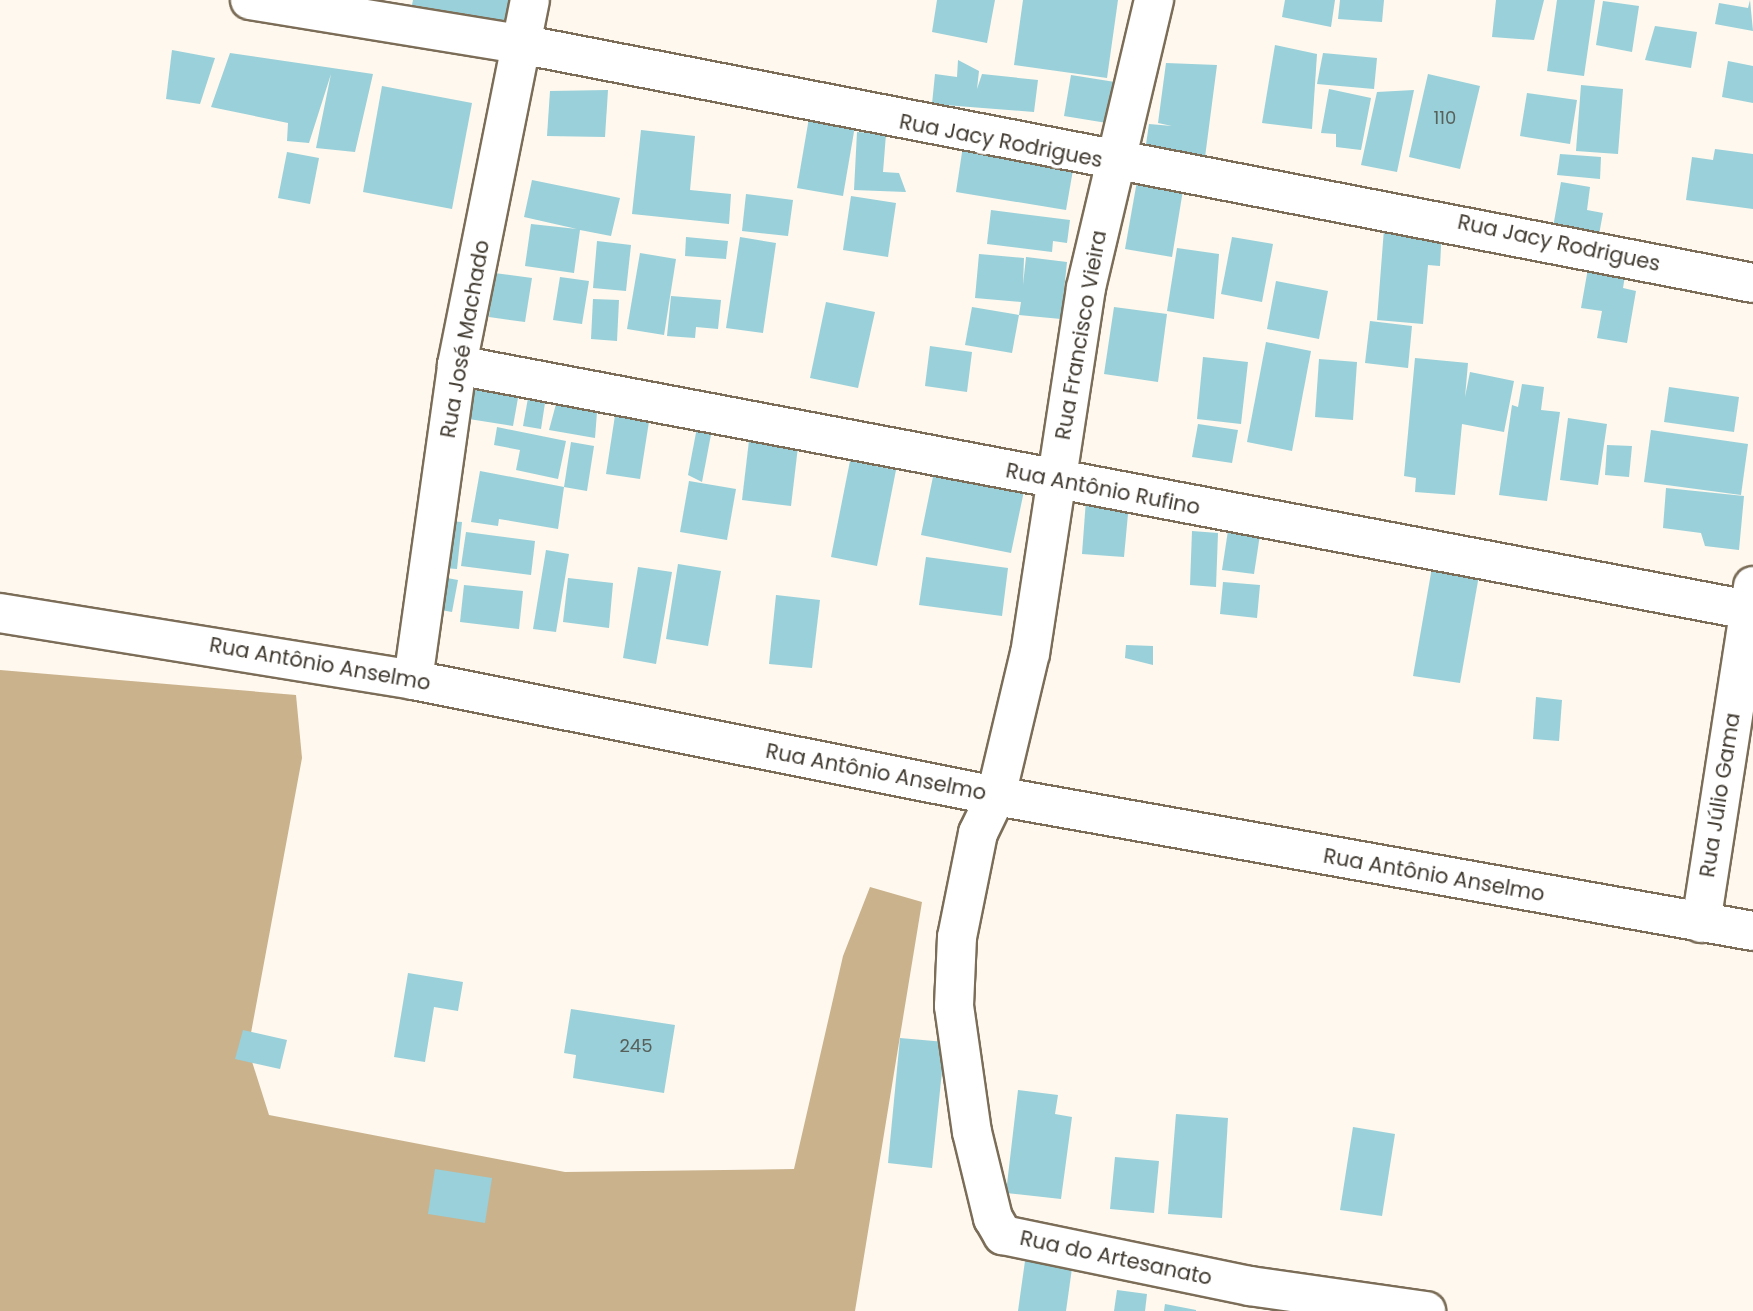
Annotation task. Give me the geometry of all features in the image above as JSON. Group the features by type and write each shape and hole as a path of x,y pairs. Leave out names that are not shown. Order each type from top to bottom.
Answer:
{"street":[{"name":"Rua Jacy Rodrigues","path":"250,0 520,44 1114,163 1477,225 1753,283"},
{"name":"Rua José Machado","path":"413,680 457,365 530,0"},
{"name":"Rua Francisco Vieira","path":"996,796 1030,653 1086,288 1154,0"},
{"name":"Rua Antônio Rufino","path":"457,365 1056,480 1751,597"},
{"name":"Rua Júlio Gama","path":"1701,923 1751,597"},
{"name":"Rua Antônio Anselmo","path":"0,613 413,680 996,796 1753,931"},
{"name":"Rua do Artesanato","path":"996,796 967,877 954,1006 972,1132 993,1218 1003,1235 1250,1286 1426,1311"}],"shaded area":[{"path":"0,670 296,695 302,758 248,1049 269,1115 565,1172 794,1169 843,956 870,887 922,902 855,1311 0,1311"}],"building":[{"path":"413,0 510,0 508,21 412,5"},
{"path":"937,0 995,0 987,43 932,32"},
{"path":"1023,0 1118,0 1107,78 1014,65"},
{"path":"1285,0 1335,0 1331,27 1282,17"},
{"path":"1340,0 1384,0 1382,22 1338,19"},
{"path":"1496,0 1544,0 1534,40 1492,37"},
{"path":"1557,0 1595,0 1584,76 1547,71"},
{"path":"1750,0 1753,31 1715,24 1719,3 1748,8"},
{"path":"1603,1 1639,6 1632,52 1596,45"},
{"path":"1655,26 1697,32 1691,68 1645,60"},
{"path":"1275,45 1317,54 1312,129 1262,123"},
{"path":"172,50 215,58 200,104 166,99"},
{"path":"230,53 373,74 355,152 316,148 331,74 309,143 287,141 288,123 211,107"},
{"path":"1323,53 1377,58 1374,89 1317,84"},
{"path":"958,60 979,71 977,89 982,74 1038,80 1034,112 932,104 935,74 957,77"},
{"path":"1728,61 1753,66 1753,103 1722,97"},
{"path":"1166,63 1217,65 1204,165 1144,158 1149,124 1172,126 1158,123"},
{"path":"1428,74 1480,86 1460,169 1409,157"},
{"path":"1071,75 1115,82 1107,123 1064,116"},
{"path":"1581,85 1623,89 1618,154 1576,151"},
{"path":"382,86 472,103 452,209 363,192"},
{"path":"1329,89 1371,98 1361,150 1336,147 1336,134 1321,133"},
{"path":"608,90 605,137 547,136 550,91"},
{"path":"1414,90 1397,172 1361,165 1377,92"},
{"path":"1527,93 1577,100 1570,144 1520,136"},
{"path":"810,112 856,120 843,196 797,188"},
{"path":"641,130 695,136 690,190 731,194 729,224 632,214"},
{"path":"857,132 886,134 883,172 899,173 906,192 854,190"},
{"path":"963,146 1074,164 1066,210 956,192"},
{"path":"1715,149 1753,154 1753,209 1686,200 1692,157 1713,160"},
{"path":"287,152 319,158 310,204 278,198"},
{"path":"1560,154 1601,157 1600,179 1557,175"},
{"path":"532,180 620,198 611,236 580,230 574,273 525,266 531,224 577,229 524,217"},
{"path":"1137,181 1183,190 1172,257 1125,249"},
{"path":"1561,182 1590,187 1587,210 1603,213 1598,240 1552,233"},
{"path":"746,194 793,200 788,236 742,231"},
{"path":"851,196 896,203 888,257 843,250"},
{"path":"991,210 1070,220 1067,243 1053,241 1052,252 987,244"},
{"path":"1442,228 1440,266 1428,265 1423,324 1377,320 1384,229"},
{"path":"686,237 728,241 726,259 685,256"},
{"path":"740,237 776,243 763,333 726,328"},
{"path":"1232,237 1273,244 1262,302 1221,294"},
{"path":"597,241 631,245 626,291 593,288"},
{"path":"1177,248 1219,254 1214,319 1167,311"},
{"path":"640,253 676,259 664,335 627,329"},
{"path":"979,254 1024,258 1023,285 1026,257 1067,262 1061,319 1019,315 1021,302 975,298"},
{"path":"1590,257 1627,263 1623,288 1636,291 1627,343 1597,338 1602,311 1581,308"},
{"path":"494,273 532,278 525,322 489,317"},
{"path":"560,277 589,281 582,324 553,320"},
{"path":"1276,281 1328,291 1319,339 1267,329"},
{"path":"671,296 721,300 718,329 696,327 695,338 667,336"},
{"path":"593,299 619,300 617,341 591,339"},
{"path":"826,302 875,312 858,388 810,378"},
{"path":"972,307 1019,315 1012,353 965,345"},
{"path":"1114,307 1167,314 1158,382 1104,374"},
{"path":"1370,321 1412,326 1408,368 1365,363"},
{"path":"1266,342 1311,351 1292,451 1247,442"},
{"path":"930,346 972,352 967,392 925,386"},
{"path":"1203,357 1248,362 1241,424 1197,419"},
{"path":"1415,358 1468,363 1465,397 1470,372 1514,381 1504,432 1462,424 1455,495 1415,492 1416,478 1404,476"},
{"path":"1319,359 1357,362 1353,420 1315,417"},
{"path":"477,373 521,381 513,426 469,419"},
{"path":"1522,384 1544,387 1541,410 1560,412 1547,501 1499,495 1512,405 1518,407"},
{"path":"530,387 547,390 541,429 523,426"},
{"path":"1669,387 1739,397 1734,432 1664,422"},
{"path":"559,393 598,399 595,438 549,430"},
{"path":"616,409 650,415 640,479 606,474"},
{"path":"1568,418 1607,424 1598,485 1560,480"},
{"path":"698,422 713,424 702,482 688,475"},
{"path":"1198,424 1238,430 1232,463 1192,457"},
{"path":"497,427 566,441 558,479 516,470 520,450 494,445"},
{"path":"1651,430 1748,444 1741,495 1644,482"},
{"path":"750,432 799,438 791,506 742,500"},
{"path":"571,442 594,446 587,491 564,487"},
{"path":"1607,445 1632,446 1629,477 1605,475"},
{"path":"850,461 896,470 877,566 831,557"},
{"path":"935,467 1025,486 1011,553 921,535"},
{"path":"480,471 564,487 558,529 499,519 498,526 471,522"},
{"path":"689,481 736,489 727,540 680,532"},
{"path":"1666,488 1744,496 1739,550 1705,546 1701,533 1663,528"},
{"path":"1086,500 1129,503 1124,557 1082,554"},
{"path":"449,521 462,522 457,569 444,568"},
{"path":"1229,524 1261,528 1254,574 1222,570"},
{"path":"1192,531 1218,533 1216,587 1190,585"},
{"path":"466,532 535,541 531,575 461,566"},
{"path":"546,550 569,554 556,632 533,629"},
{"path":"1434,556 1481,564 1460,683 1413,676"},
{"path":"926,557 1008,568 1002,616 919,605"},
{"path":"678,564 721,571 708,646 666,639"},
{"path":"638,567 672,572 656,664 623,658"},
{"path":"436,576 458,580 452,612 430,608"},
{"path":"568,578 613,583 609,628 563,622"},
{"path":"1223,582 1260,585 1257,618 1220,614"},
{"path":"464,585 523,591 519,629 460,622"},
{"path":"776,595 820,600 812,668 769,664"},
{"path":"1126,645 1153,646 1153,665 1125,658"},
{"path":"1536,697 1562,700 1559,741 1533,739"},
{"path":"408,973 463,982 458,1011 434,1007 425,1062 394,1057"},
{"path":"571,1009 675,1025 664,1093 573,1078 576,1055 564,1053"},
{"path":"243,1030 287,1040 280,1069 235,1059"},
{"path":"900,1038 945,1042 932,1168 888,1163"},
{"path":"1018,1090 1058,1095 1055,1114 1072,1117 1061,1199 1006,1193"},
{"path":"1176,1114 1228,1118 1222,1218 1168,1214"},
{"path":"1353,1127 1395,1134 1382,1216 1340,1210"},
{"path":"1115,1157 1159,1161 1154,1213 1110,1209"},
{"path":"435,1169 492,1178 485,1223 428,1214"},
{"path":"1025,1261 1072,1268 1066,1311 1018,1311"},
{"path":"1117,1290 1147,1294 1145,1311 1114,1311"},
{"path":"1165,1304 1196,1310 1196,1311 1164,1311"}]}
